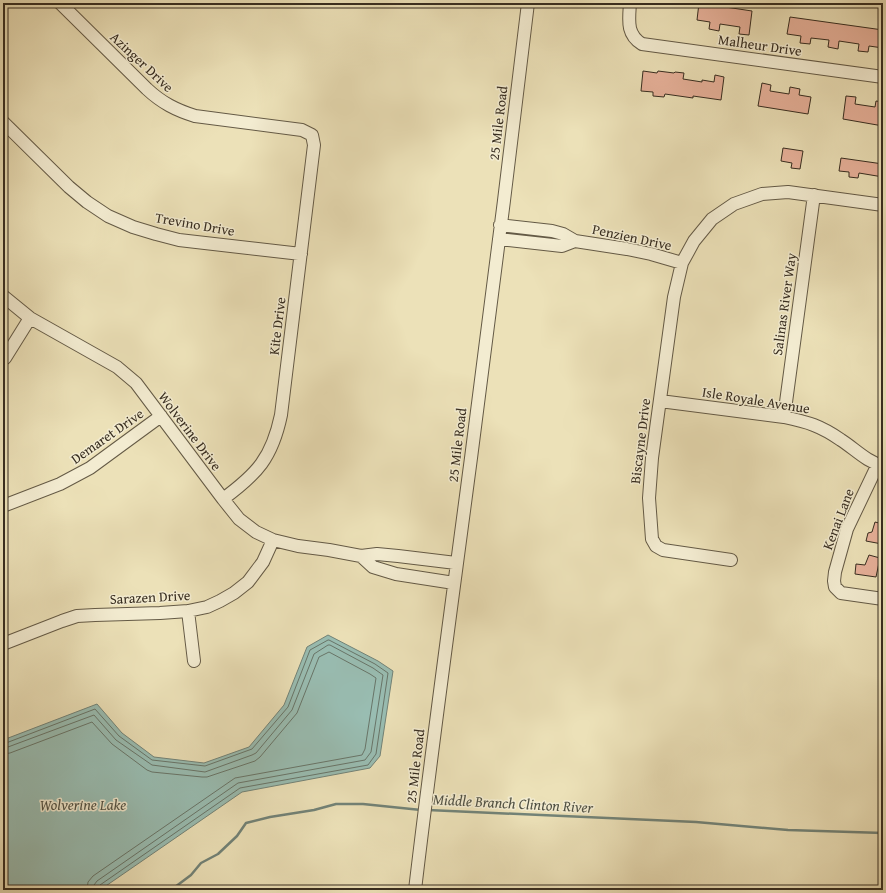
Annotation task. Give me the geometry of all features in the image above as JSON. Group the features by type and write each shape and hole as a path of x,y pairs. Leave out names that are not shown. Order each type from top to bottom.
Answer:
{"street":[{"name":"Azinger Drive","path":"60,3 147,90 157,99 168,105 195,116 302,130 312,135"},
{"name":"25 Mile Road","path":"415,890 426,793 471,459 528,3"},
{"name":"Malheur Drive","path":"630,3 630,30 635,39 642,44 883,77"},
{"name":"Trevino Drive","path":"3,122 68,187 108,216 133,227 179,240 301,254"},
{"name":"Kite Drive","path":"223,500 242,486 257,471 272,446 277,432 281,415 314,145 312,135"},
{"name":"Biscayne Drive","path":"731,560 664,550 656,546 652,539 649,498 652,458 674,297 682,263 694,241 712,219 734,204 762,194 788,192 883,204"},
{"name":"Salinas River Way","path":"784,417 814,195"},
{"name":"Penzien Drive","path":"500,225 552,231 563,234 575,241 627,249 682,263"},
{"name":"Penzien Drive","path":"499,239 562,246 575,241"},
{"name":"Wolverine Drive","path":"3,296 30,318 117,367 136,383 223,500 239,519 256,532 273,540 298,546 361,556 377,554 456,563"},
{"path":"5,358 30,318"},
{"name":"Isle Royale Avenue","path":"660,401 784,417 804,421 822,428 842,440 862,455 880,465"},
{"name":"Demaret Drive","path":"3,506 60,484 90,468 161,416"},
{"name":"Kenai Lane","path":"880,465 847,529 835,572 834,581 836,587 841,593 883,599"},
{"name":"Sarazen Drive","path":"3,644 77,616 160,613 188,611 207,607 234,593 248,582 263,562 273,540"},
{"name":"Wolverine Drive","path":"361,556 374,567 396,574 454,583"},
{"path":"396,574 398,556"},
{"path":"188,611 194,661"}],"water":[{"name":"Wolverine Lake","path":"328,635 378,661 393,671 380,756 370,768 242,792 100,890 3,890 3,740 97,704 122,733 154,757 204,763 249,747 284,705 307,647"}],"building":[{"path":"699,3 752,11 749,35 739,34 740,27 720,24 719,31 709,29 710,22 697,20"},
{"path":"790,17 883,30 883,48 869,46 868,52 858,51 859,44 839,41 838,49 828,47 829,40 811,38 810,44 800,43 801,36 787,34"},
{"path":"643,71 657,73 658,71 684,73 683,79 702,82 702,80 714,82 715,75 724,77 721,100 665,94 664,97 653,96 653,92 641,91"},
{"path":"762,83 771,85 770,91 789,94 790,87 800,89 799,95 811,97 808,114 758,106"},
{"path":"846,96 856,97 855,104 875,107 876,101 883,102 883,126 843,119"},
{"path":"783,148 803,151 800,169 791,168 792,163 781,161"},
{"path":"841,158 883,164 883,177 859,173 858,178 849,177 849,172 839,171"},
{"path":"875,522 883,524 882,544 866,541 868,533 872,532"},
{"path":"869,555 880,558 876,577 855,574 856,564 865,565"}],"waterway":[{"name":"Middle Branch Clinton River","path":"171,890 191,875 201,863 218,854 237,836 246,823 270,817 314,810 336,804 363,804 421,810"},
{"name":"Middle Branch Clinton River","path":"428,810 696,822 788,830 883,833"}]}
